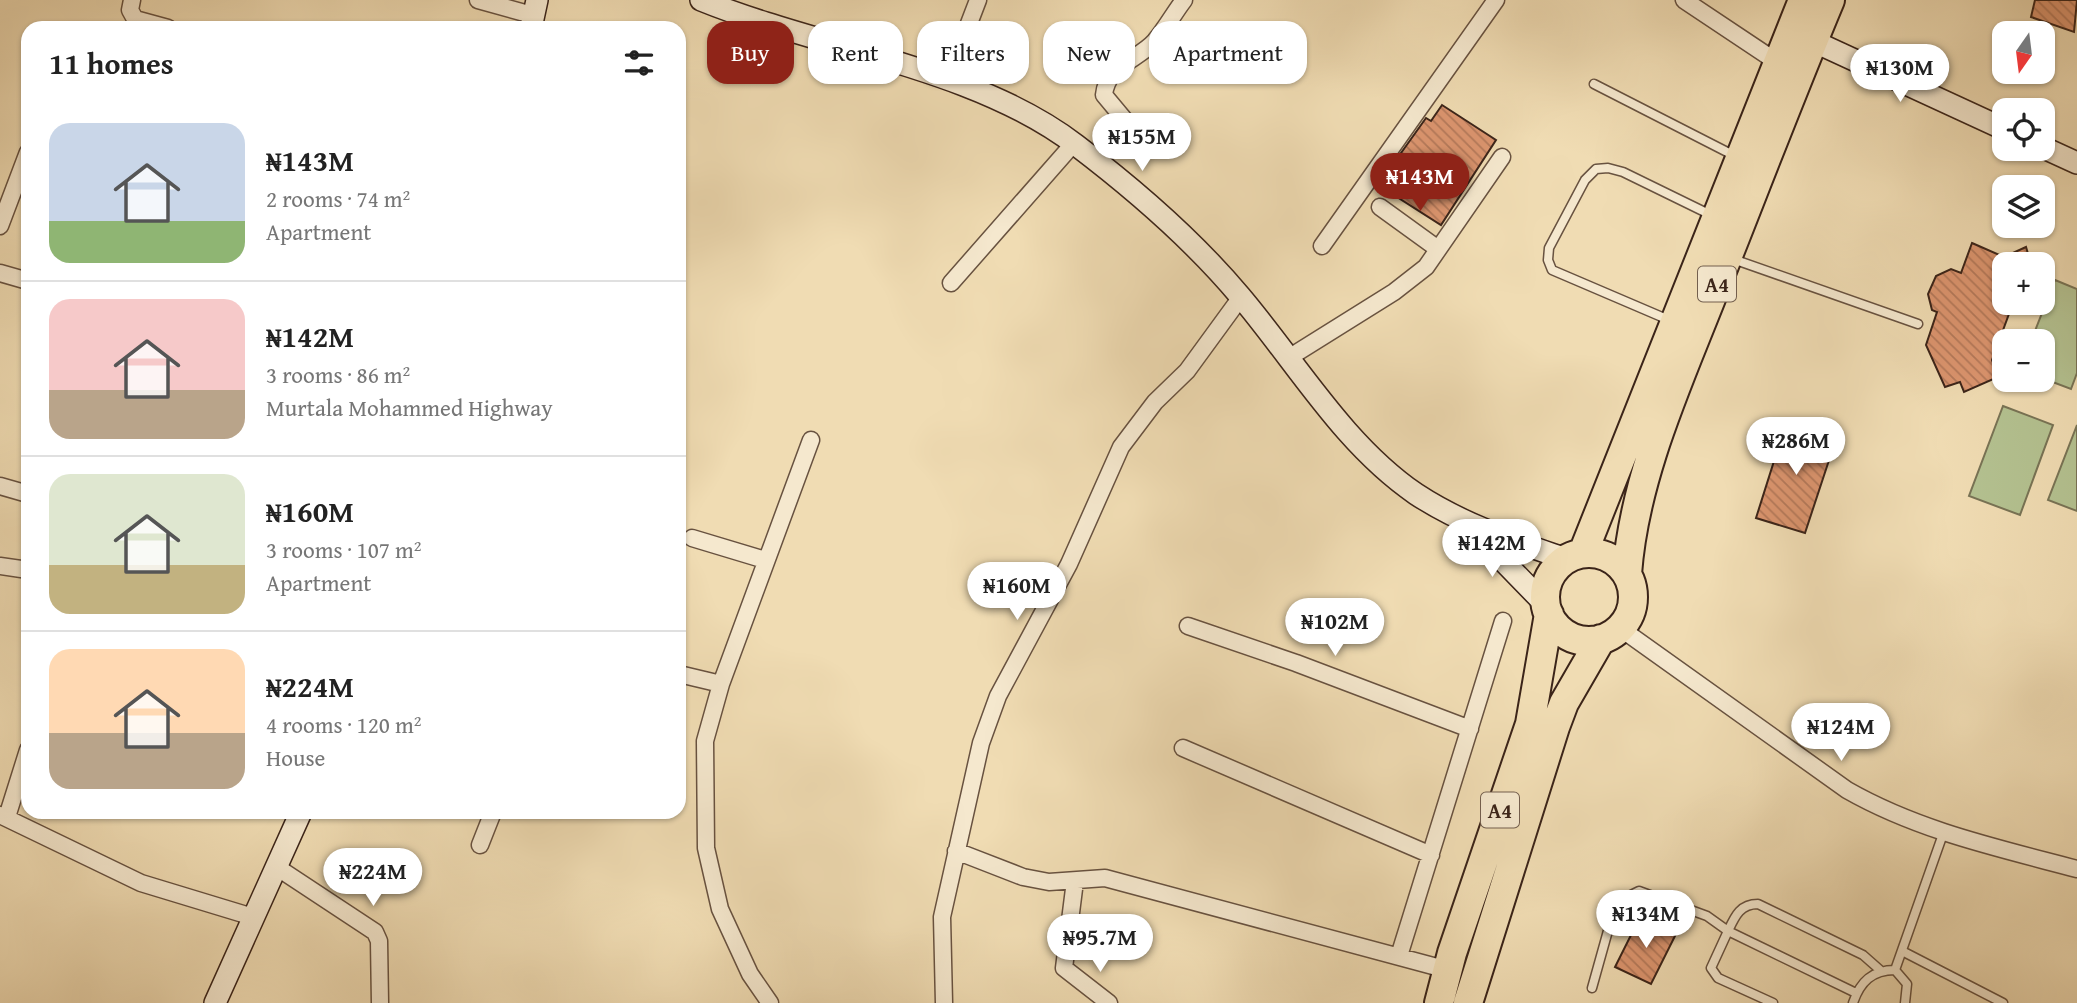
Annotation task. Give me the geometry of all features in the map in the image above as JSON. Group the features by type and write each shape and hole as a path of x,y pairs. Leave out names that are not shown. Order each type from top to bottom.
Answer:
{"highway":[{"name":"A4","path":"1439,1003 1530,724 1547,609 1545,593 1551,573 1574,556 1674,322 1802,0"},
{"name":"A4","path":"1468,1003 1564,703 1633,606 1633,593 1627,574 1629,539 1641,490 1728,257 1830,0"},
{"path":"1574,556 1608,557 1627,574"},
{"path":"1547,609 1556,626 1573,638 1611,634"}],"street":[{"path":"132,0 130,10 135,21"},
{"path":"478,0 534,14"},
{"path":"701,0 757,21 917,71"},
{"path":"970,21 978,0"},
{"path":"1097,161 1124,119 1104,95 1112,75 1121,65 1154,42 1184,0"},
{"path":"1322,246 1496,0"},
{"path":"1684,0 1777,62"},
{"path":"1813,41 1992,123"},
{"path":"958,84 987,94 1037,118 1074,143 1196,248 1241,297 1371,456 1417,494 1468,526 1547,609"},
{"path":"951,283 1074,143"},
{"path":"2055,153 2077,163"},
{"path":"1290,357 1394,292 1426,267 1502,157"},
{"path":"0,226 21,170"},
{"path":"1380,207 1438,250"},
{"path":"0,274 21,279"},
{"path":"944,1003 942,917 981,743 998,696 1069,564 1121,447 1155,402 1187,371 1241,297"},
{"path":"770,1003 750,974 720,909 706,848 705,741 721,684 765,559 811,440"},
{"path":"0,486 21,492"},
{"path":"1468,526 1574,556"},
{"path":"692,538 765,559"},
{"path":"0,566 21,569"},
{"path":"1399,956 1503,621"},
{"path":"1188,626 1296,663 1469,729"},
{"path":"1611,634 1847,790 1884,811 1943,834 2077,869"},
{"path":"686,676 721,684"},
{"path":"1183,748 1430,855"},
{"path":"21,769 4,816 141,883 253,917"},
{"path":"215,1003 298,819"},
{"path":"480,845 490,819"},
{"path":"957,851 1023,877 1061,883 1105,878 1448,970"},
{"path":"275,866 375,932 379,941 380,1003"},
{"path":"1074,881 1064,968 1109,1003"}],"lane":[{"path":"1594,84 1738,158"},
{"path":"1674,322 1552,270 1548,260 1549,248 1585,180 1595,169 1608,168 1623,172 1714,216"},
{"path":"1728,257 1918,324"},
{"path":"1895,970 1943,834"},
{"path":"1592,988 1611,920 1621,900 1639,891 1707,916 1728,931 1856,993"},
{"path":"1773,1003 1718,978 1711,968 1715,953 1737,912 1748,904 1758,904 1863,955 1880,970"},
{"path":"1902,951 2003,1003"},
{"path":"1853,1003 1856,993 1868,977 1880,970 1895,970 1907,984 1905,1003"}],"green space":[{"path":"2055,280 2077,289 2077,373 2071,389 2055,383 2055,329 2036,329 2041,315 2055,315"},
{"path":"2003,406 2053,425 2020,515 1969,496"},
{"path":"2077,425 2077,511 2048,500"}],"building":[{"path":"2035,0 2077,0 2074,32 2055,25 2055,21 2031,17"},
{"path":"1442,105 1496,140 1441,225 1386,190 1393,179 1386,174 1426,118 1431,121"},
{"path":"1972,243 1993,252 1992,315 2009,315 2003,329 1992,329 1992,380 1964,392 1960,382 1945,387 1926,345 1937,312 1932,310 1928,294 1936,276 1951,269 1961,273"},
{"path":"2026,247 2027,252 2015,252"},
{"path":"1787,420 1837,436 1805,533 1756,518"},
{"path":"1640,917 1676,934 1651,984 1615,967"}]}
